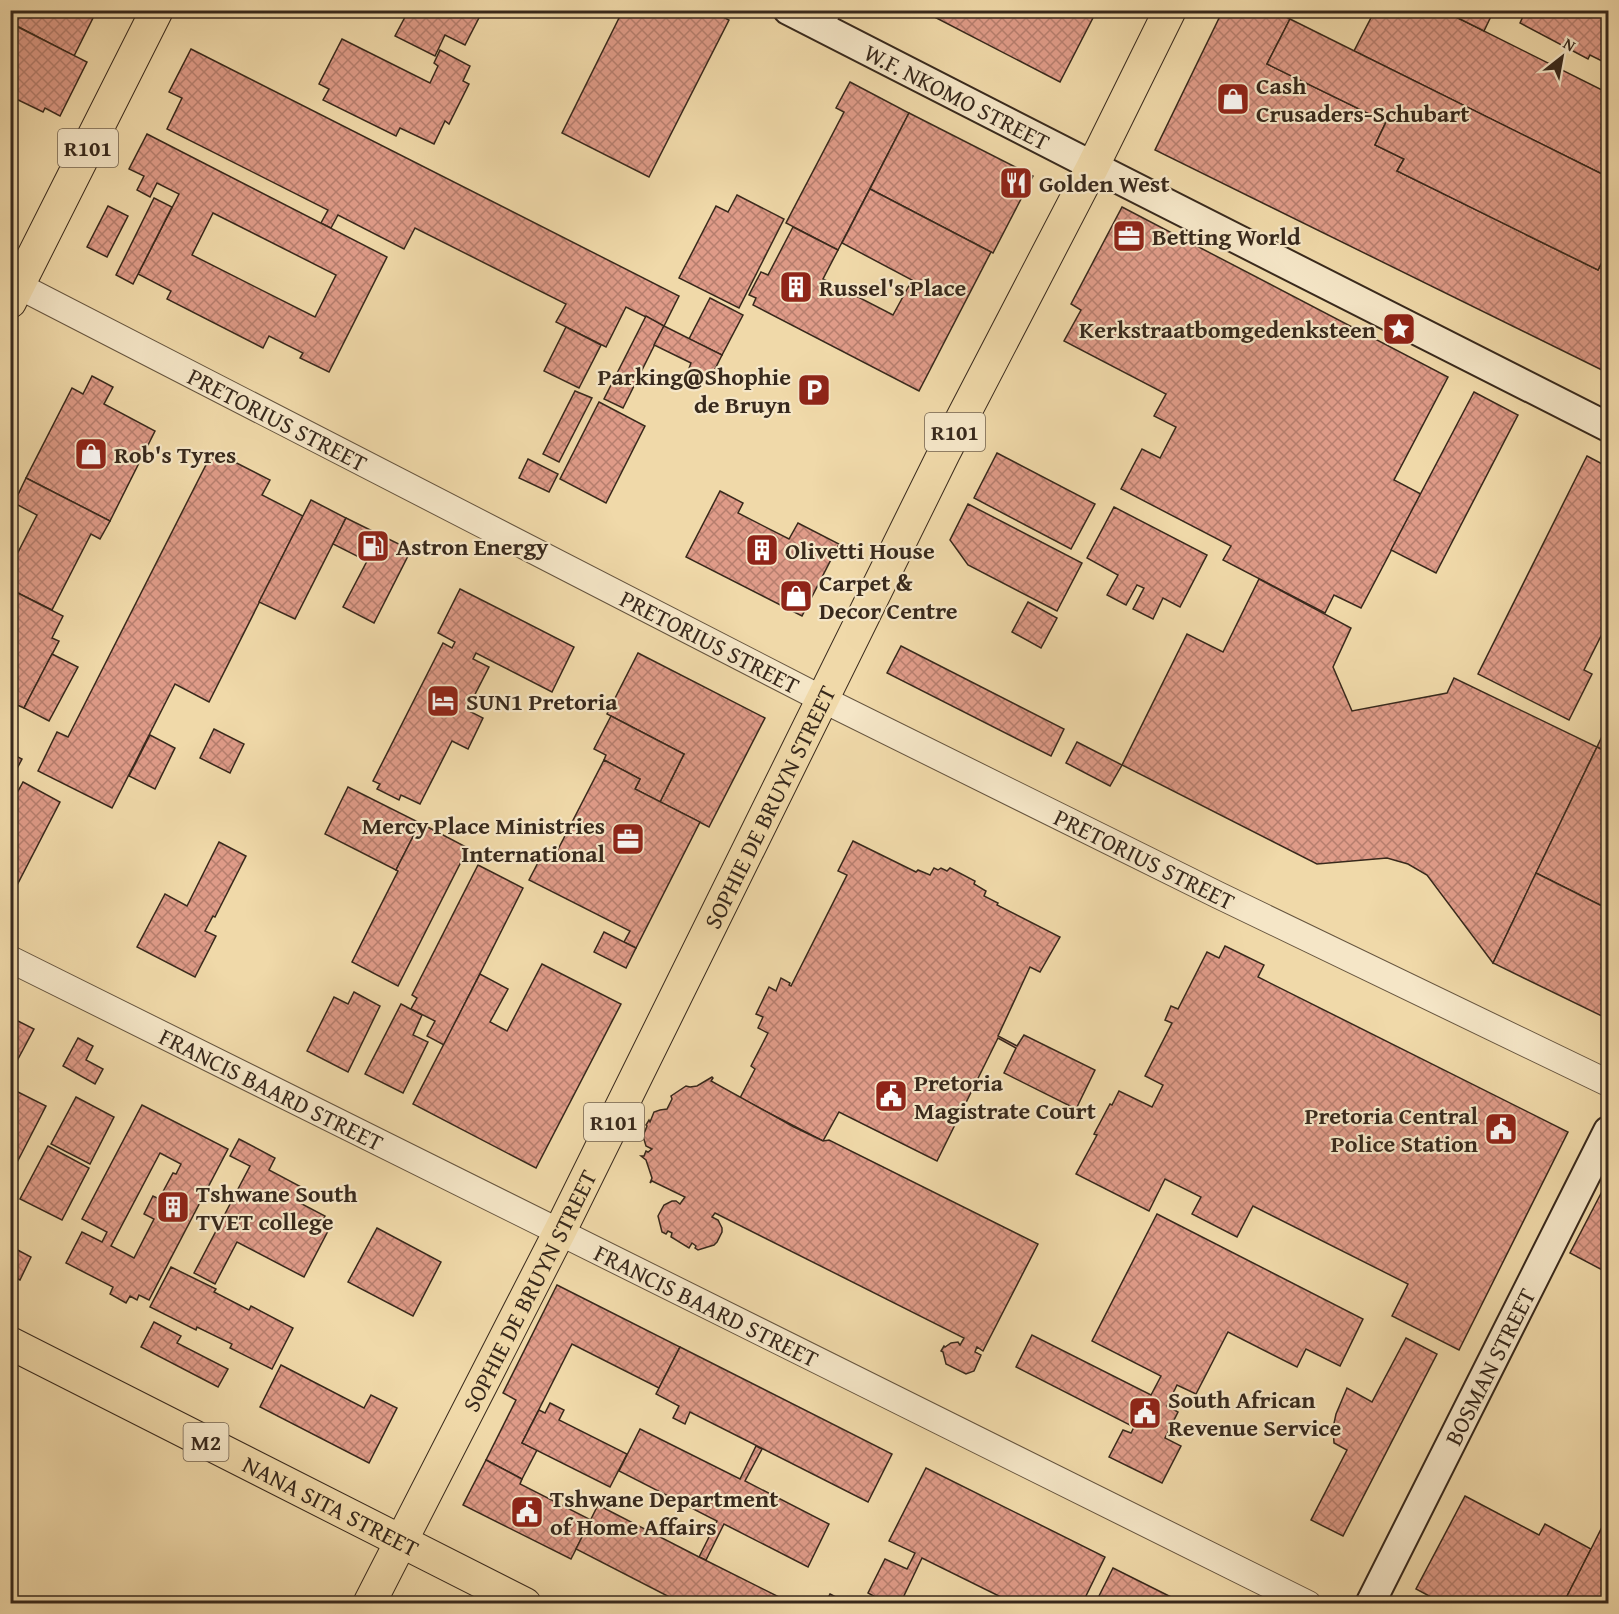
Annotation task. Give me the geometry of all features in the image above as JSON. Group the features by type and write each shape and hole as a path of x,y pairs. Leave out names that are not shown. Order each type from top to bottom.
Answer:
{"main road":[{"name":"R101","path":"13,290 157,10"},
{"name":"W.F. NKOMO STREET","path":"788,10 827,19 1093,166 1608,427"},
{"name":"SOPHIE DE BRUYN STREET","path":"369,1604 560,1231 944,453 1093,166 1170,10"},
{"name":"BOSMAN STREET","path":"1370,1604 1608,1131"},
{"name":"NANA SITA STREET","path":"10,1343 525,1604"}],"street":[{"name":"PRETORIUS STREET","path":"13,290 822,699 1218,895 1608,1083"},
{"name":"FRANCIS BAARD STREET","path":"10,959 1308,1604"}],"building":[{"path":"22,10 97,10 74,56 15,25"},
{"path":"393,10 483,10 465,45 445,35 435,56 395,36 405,17"},
{"path":"623,10 710,10 729,20 649,177 562,133"},
{"path":"921,10 1097,10 1060,82"},
{"path":"1223,10 1272,10 1290,19 1267,64 1386,122 1375,145 1404,159 1397,171 1598,270 1608,250 1608,373 1155,150"},
{"path":"1375,10 1442,10 1608,93 1608,177 1354,51"},
{"path":"1442,10 1494,10 1484,31"},
{"path":"1526,10 1593,10 1608,18 1608,64 1590,55 1588,59 1520,23"},
{"path":"1290,19 1608,177 1608,250 1598,270 1397,171 1404,159 1375,145 1386,122 1267,64"},
{"path":"10,23 87,62 60,116 45,108 43,112 10,96"},
{"path":"342,39 430,83 438,66 434,63 440,50 470,66 463,81 469,84 449,124 445,121 434,144 400,128 396,136 323,100 329,89 319,84"},
{"path":"191,49 679,296 664,326 626,307 606,347 556,322 566,304 415,228 404,249 338,215 331,228 321,223 328,210 167,129 182,98 169,92"},
{"path":"850,82 909,113 838,250 786,223 844,112 836,108"},
{"path":"909,113 1033,176 993,253 870,189"},
{"path":"147,134 387,257 329,372 300,358 303,353 269,336 263,348 167,299 171,291 138,274 179,194 157,183 150,197 137,190 144,176 129,169","holes":["213,213 336,275 315,317 192,255"]},
{"name":"Russel's Place","path":"870,189 991,252 919,391 753,305 756,298 749,295 761,272 768,275 793,227 838,250 823,279 893,315 912,280 842,243"},
{"path":"737,195 784,219 739,308 679,278 716,206 728,212"},
{"path":"154,198 172,207 133,284 116,275"},
{"path":"108,206 128,216 107,257 87,247"},
{"path":"1122,207 1448,377 1394,480 1421,494 1361,608 1334,595 1325,613 1223,560 1231,546 1121,489 1142,449 1160,458 1176,427 1154,416 1166,394 1064,341 1081,310 1071,304"},
{"path":"710,298 743,315 722,355 689,339"},
{"path":"646,316 664,326 623,408 604,399"},
{"path":"664,326 722,355 709,381 688,371 691,363 654,345"},
{"path":"566,327 601,345 579,388 544,371"},
{"name":"Rob's Tyres","path":"92,376 113,387 104,404 155,431 110,521 26,478 72,388 83,394"},
{"path":"575,391 592,398 559,462 543,454"},
{"path":"1474,392 1518,415 1436,573 1391,550"},
{"path":"599,402 645,426 606,503 560,479"},
{"path":"213,451 270,480 262,495 303,516 209,702 175,684 112,808 38,771 57,732 68,737"},
{"path":"997,453 1095,504 1071,549 974,498"},
{"path":"1587,456 1608,467 1608,622 1584,670 1592,674 1569,720 1478,674"},
{"path":"528,459 558,474 549,492 519,478"},
{"path":"26,478 110,521 100,539 91,534 52,610 10,589 10,568 37,515 14,503"},
{"name":"Olivetti House","path":"720,491 743,503 738,513 789,539 798,523 839,544 802,616 686,557"},
{"path":"311,500 346,518 295,619 259,602"},
{"path":"968,504 1082,563 1057,611 968,565 950,540"},
{"path":"1114,507 1207,555 1180,607 1163,598 1153,619 1133,609 1144,588 1137,585 1126,605 1107,595 1118,575 1087,558"},
{"path":"346,518 411,550 374,623 343,607 367,561 333,544"},
{"path":"1259,579 1351,628 1333,667 1352,711 1447,693 1454,678 1597,747 1493,963 1427,875 1408,864 1387,858 1317,864 1122,765 1187,634 1223,652"},
{"path":"10,589 63,616 52,638 59,641 24,708 15,704 10,712"},
{"name":"SUN1 Pretoria","path":"460,589 574,647 552,692 476,653 473,659 489,667 467,710 483,718 468,749 452,741 420,804 401,795 399,800 377,789 380,784 373,781 443,643 452,648 455,642 438,633"},
{"path":"1028,602 1057,618 1041,648 1012,632"},
{"path":"901,646 1064,729 1051,756 887,673"},
{"path":"638,653 765,718 709,827 660,802 684,754 607,714"},
{"path":"52,654 78,667 49,721 24,708"},
{"path":"611,716 684,754 660,802 635,789 640,779 604,760 606,755 594,749"},
{"path":"1608,724 1608,747 1606,752 1597,747"},
{"path":"214,729 244,744 230,773 200,758"},
{"path":"150,735 175,748 155,789 129,776"},
{"path":"1077,742 1122,765 1110,786 1066,763"},
{"path":"1597,747 1608,753 1608,909 1536,873"},
{"path":"10,753 22,759 10,782"},
{"name":"Mercy Place Ministries International","path":"604,760 640,779 635,789 700,822 636,948 624,942 630,931 529,880 542,855 552,861"},
{"path":"23,782 60,802 15,889 10,887 10,806"},
{"path":"348,787 420,823 396,870 325,834"},
{"path":"420,823 468,848 398,986 352,962"},
{"path":"853,841 916,872 918,870 930,875 934,868 947,871 950,868 975,881 974,884 986,891 984,896 998,903 997,905 1060,937 1040,972 1030,967 998,1036 1017,1046 1024,1035 1095,1070 1076,1109 1004,1073 1016,1048 998,1038 937,1161 839,1112 823,1141 740,1098 755,1069 751,1066 768,1033 758,1028 763,1017 756,1014 769,987 776,991 781,978 791,986 847,875 838,871"},
{"path":"219,842 246,856 215,917 213,916 205,931 216,936 195,977 137,947 165,894 187,906"},
{"path":"478,865 523,888 444,1045 427,1036 435,1021 411,1009 417,998 412,995"},
{"path":"1536,873 1608,909 1608,1019 1493,963"},
{"path":"604,932 636,948 626,968 594,952"},
{"path":"1225,946 1264,965 1258,977 1568,1132 1459,1350 1392,1316 1408,1284 1253,1206 1237,1237 1192,1214 1201,1197 1165,1179 1149,1211 1076,1174 1097,1135 1094,1134 1119,1091 1152,1107 1163,1085 1145,1076 1172,1023 1165,1020 1171,1006 1178,1009 1207,952 1219,958"},
{"path":"542,964 621,1004 536,1168 413,1104 480,974 508,989 490,1022 507,1031"},
{"path":"354,992 380,1006 348,1072 307,1051 334,997 348,1004"},
{"path":"401,1004 422,1015 413,1035 428,1042 403,1093 365,1074"},
{"path":"10,1017 34,1029 10,1074"},
{"path":"78,1038 93,1046 86,1060 103,1069 95,1084 63,1066"},
{"path":"712,1077 711,1081 794,1127 823,1141 829,1140 1038,1244 983,1351 977,1347 975,1352 981,1355 974,1371 966,1374 946,1364 941,1351 944,1346 951,1343 958,1342 960,1345 964,1338 715,1213 712,1217 718,1220 722,1232 714,1245 698,1250 692,1243 689,1248 671,1237 672,1233 662,1232 658,1216 664,1205 672,1201 680,1204 685,1197 652,1181 650,1183 652,1178 646,1160 641,1156 652,1149 646,1146 643,1136 646,1125 649,1120 650,1122 654,1112 667,1109 672,1099 671,1096 686,1086 697,1086"},
{"path":"10,1088 46,1106 10,1176"},
{"path":"76,1097 114,1117 90,1164 51,1144"},
{"name":"Tshwane South TVET college","path":"142,1105 228,1149 149,1300 139,1295 137,1300 130,1296 126,1303 110,1294 113,1287 66,1263 82,1232 102,1242 107,1232 82,1219","holes":["160,1153 181,1164 176,1174 173,1173 159,1199 153,1196 144,1214 154,1219 134,1258 111,1246"]},
{"path":"239,1139 275,1158 269,1170 305,1189 298,1202 325,1216 320,1226 328,1231 304,1277 237,1242 215,1284 194,1273 250,1166 230,1156"},
{"path":"48,1146 89,1168 62,1220 20,1199"},
{"path":"1608,1180 1608,1273 1570,1253"},
{"path":"1157,1214 1363,1319 1340,1366 1306,1349 1297,1367 1228,1332 1196,1394 1177,1385 1167,1406 1178,1412 1165,1438 1181,1446 1162,1483 1109,1457 1123,1430 1131,1433 1134,1427 1016,1367 1032,1335 1151,1395 1161,1376 1092,1341"},
{"path":"377,1228 441,1262 413,1316 348,1282"},
{"path":"10,1246 31,1257 20,1280 10,1275"},
{"path":"171,1267 216,1289 214,1292 249,1310 251,1306 293,1328 272,1369 230,1348 232,1344 197,1327 196,1330 150,1307"},
{"path":"557,1285 680,1347 659,1388 572,1344 522,1443 537,1450 522,1479 486,1460 516,1400 503,1393"},
{"path":"154,1322 181,1336 177,1343 228,1369 218,1387 141,1347"},
{"path":"1406,1338 1437,1354 1343,1536 1311,1520 1347,1450 1334,1443 1333,1428 1336,1414 1347,1388 1372,1402"},
{"path":"680,1347 892,1454 868,1502 690,1412 685,1424 673,1418 679,1406 656,1394"},
{"path":"281,1365 364,1408 371,1395 397,1408 369,1463 260,1407"},
{"path":"550,1403 564,1410 559,1420 627,1454 610,1487 522,1443 539,1410 545,1413"},
{"path":"640,1429 740,1479 756,1446 762,1449 745,1481 829,1524 808,1567 724,1524 706,1560 699,1557 717,1521 619,1471"},
{"name":"Tshwane Department of Home Affairs","path":"486,1460 522,1479 520,1484 591,1520 571,1559 463,1505"},
{"path":"926,1468 1105,1557 1082,1604 1015,1604 922,1558 900,1604 888,1604 868,1593 885,1559 907,1569 915,1553 889,1541"},
{"path":"1465,1496 1539,1535 1545,1524 1591,1549 1563,1604 1444,1604 1416,1589"},
{"path":"598,1505 791,1603 683,1604 576,1549"},
{"path":"1608,1515 1608,1604 1563,1604 1591,1549"},
{"path":"1113,1568 1179,1601 1178,1604 1095,1604"},
{"path":"830,1594 849,1604 825,1604"}],"place":[{"name":"Cash Crusaders-Schubart","path":"1233,99"},
{"name":"Golden West","path":"1016,183"},
{"name":"Betting World","path":"1129,236"},
{"name":"Russel's Place","path":"796,287"},
{"name":"Kerkstraatbomgedenksteen","path":"1399,329"},
{"name":"Parking@Shophie de Bruyn","path":"814,390"},
{"name":"Rob's Tyres","path":"91,454"},
{"name":"Astron Energy","path":"373,546"},
{"name":"Olivetti House","path":"762,550"},
{"name":"Carpet & Decor Centre","path":"796,596"},
{"name":"SUN1 Pretoria","path":"443,701"},
{"name":"Mercy Place Ministries International","path":"628,839"},
{"name":"Pretoria Magistrate Court","path":"891,1096"},
{"name":"Pretoria Central Police Station","path":"1501,1129"},
{"name":"Tshwane South TVET college","path":"173,1207"},
{"name":"South African Revenue Service","path":"1145,1413"},
{"name":"Tshwane Department of Home Affairs","path":"527,1512"}]}
